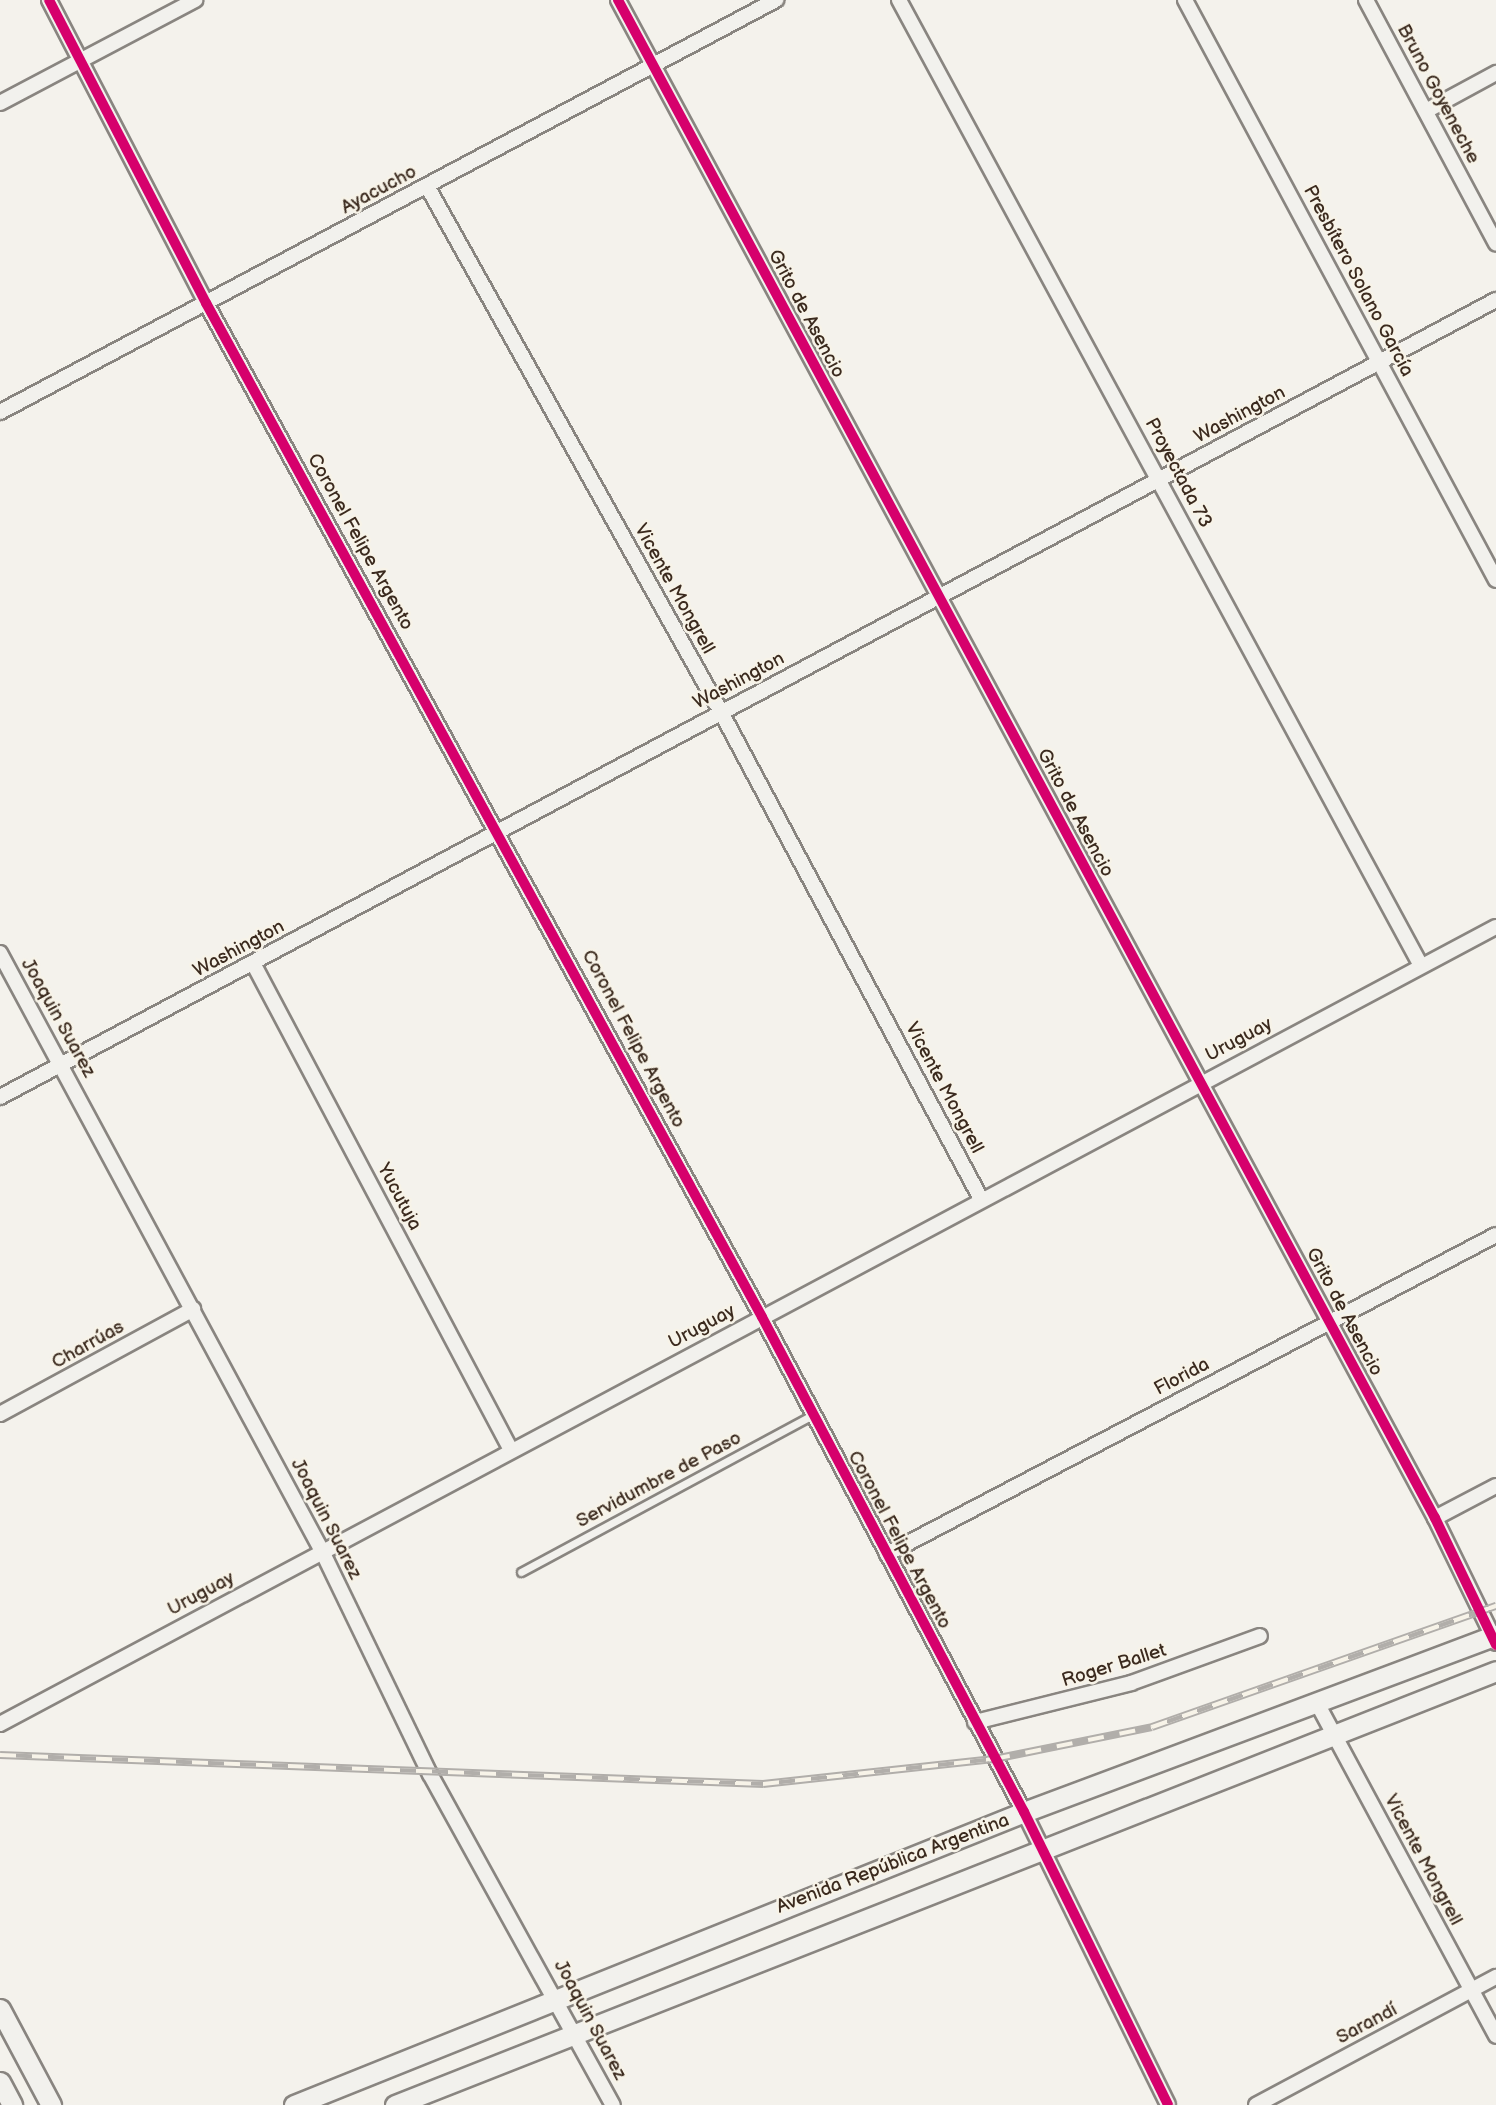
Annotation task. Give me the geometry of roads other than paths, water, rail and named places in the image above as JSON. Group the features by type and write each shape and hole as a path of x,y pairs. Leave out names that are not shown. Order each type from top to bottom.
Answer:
{"street":[{"name":"Coronel Felipe Argento","path":"49,0 206,303 500,829 762,1317 1024,1812 1167,2105"},
{"path":"0,103 195,0"},
{"name":"Grito de Asencio","path":"618,0 1435,1518 1495,1639"},
{"name":"Ayacucho","path":"0,412 776,0"},
{"name":"Proyectada 73","path":"899,0 1421,966"},
{"name":"Presbítero Solano García","path":"1185,0 1496,580"},
{"name":"Bruno Goyeneche","path":"1366,0 1496,243"},
{"path":"1426,111 1496,73"},
{"name":"Vicente Mongrell","path":"427,186 721,712 981,1199"},
{"name":"Washington","path":"0,1097 1496,300"},
{"name":"Uruguay","path":"0,1724 1496,926"},
{"name":"Joaquin Suarez","path":"0,953 322,1551 430,1774 556,1996 613,2105"},
{"name":"Yucutuja","path":"253,963 510,1450"},
{"name":"Florida","path":"887,1554 1496,1235"},
{"name":"Charrúas","path":"0,1414 193,1309"},
{"path":"1435,1518 1496,1486"},
{"name":"Roger Ballet","path":"975,1722 1131,1684 1260,1636"},
{"name":"Avenida República Argentina","path":"294,2105 556,1996 1024,1812 1495,1639"},
{"name":"Avenida República Argentina","path":"395,2105 1041,1848 1496,1671"},
{"name":"Vicente Mongrell","path":"1317,1703 1496,2036"},
{"name":"Sarandí","path":"1256,2105 1496,1977"},
{"path":"2,2015 51,2105"},
{"path":"0,2082 12,2105"}],"lane":[{"name":"Servidumbre de Paso","path":"521,1572 812,1415"}],"railway":[{"path":"0,1755 763,1784 994,1759 1152,1727 1496,1606"}]}
